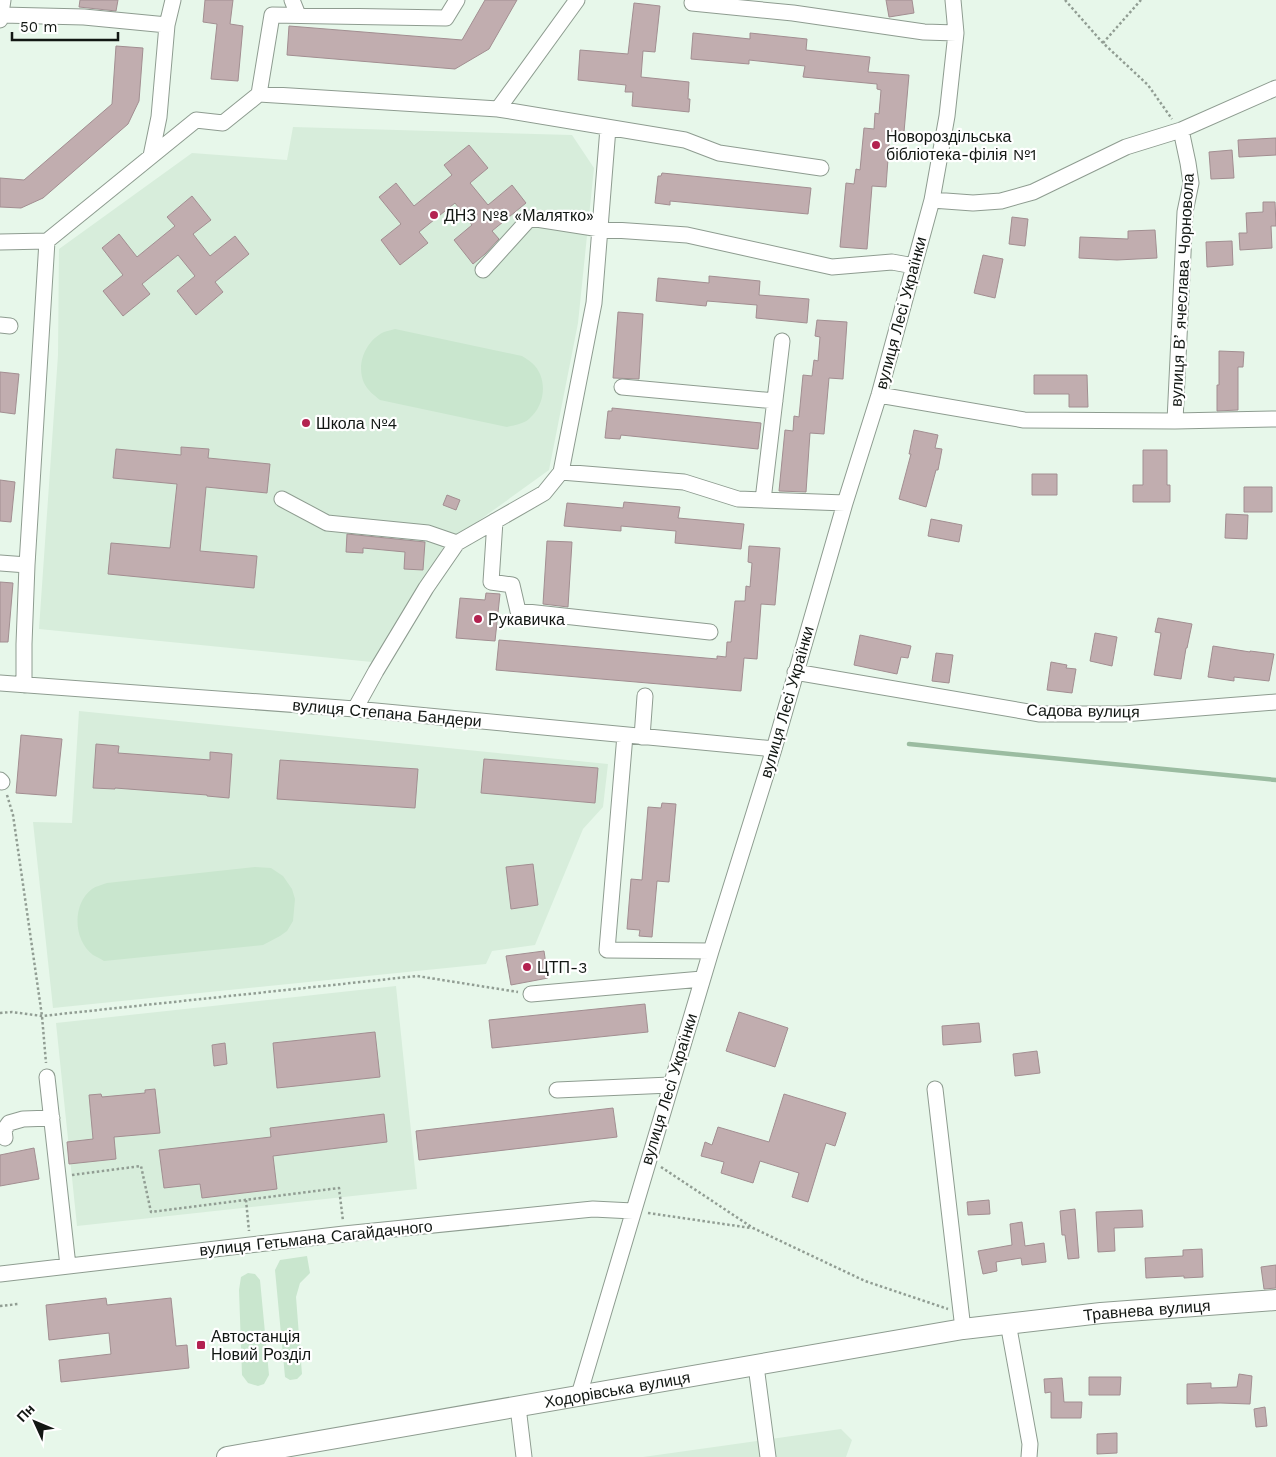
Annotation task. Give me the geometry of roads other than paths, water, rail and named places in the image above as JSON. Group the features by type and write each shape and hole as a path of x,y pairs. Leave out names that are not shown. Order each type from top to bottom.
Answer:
{"main road":[{"name":"Травнева вулиця","path":"1013,1323 1101,1313 1276,1300"},
{"name":"Ходорівська вулиця","path":"227,1457 756,1366 962,1322 1013,1323"}],"street":[{"path":"151,156 159,117 167,25 173,0"},
{"path":"292,0 298,16"},
{"path":"0,242 47,241 196,120 223,123 259,94 272,15 446,18 457,0"},
{"path":"498,109 577,0"},
{"name":"вулиця Лесі Українки","path":"579,1395 702,979 799,673 845,503 884,396 914,266 932,200 947,116 956,33 953,0"},
{"path":"692,3 796,6 924,32 956,33"},
{"path":"2,12 167,25"},
{"path":"932,200 973,203 1001,201 1033,192 1126,147 1180,130 1276,88"},
{"path":"259,94 498,109 685,140 719,153 821,168"},
{"path":"355,710 426,588 457,543 544,493 561,472 594,303 608,128"},
{"name":"вулиця Вʼячеслава Чорновола","path":"1174,421 1185,212 1191,183 1180,130"},
{"path":"483,270 530,218 600,228 687,235 832,267 892,262 914,266"},
{"path":"24,685 27,565 47,241"},
{"path":"763,500 782,341"},
{"path":"622,387 775,401"},
{"name":"вулиця Вʼячеслава Чорновола","path":"884,396 1024,420 1174,421 1276,419"},
{"path":"561,472 684,482 738,500 845,503"},
{"path":"282,498 327,523 428,533 457,543"},
{"path":"494,521 491,582 512,585 518,611 710,632"},
{"path":"0,563 27,565"},
{"name":"Садова вулиця","path":"799,673 1040,714 1123,714 1276,702"},
{"name":"вулиця Степана Бандери","path":"0,683 355,710 774,749"},
{"path":"642,737 645,696"},
{"path":"625,736 607,950 711,951"},
{"path":"531,994 702,979"},
{"path":"47,1077 68,1266"},
{"path":"557,1090 670,1085"},
{"path":"935,1089 962,1322"},
{"path":"5,1138 4,1130 9,1123 23,1119 52,1118"},
{"name":"вулиця Гетьмана Сагайдачного","path":"0,1274 344,1234 593,1209 633,1211"},
{"path":"1013,1323 1030,1444 1029,1457"},
{"path":"756,1366 768,1457"},
{"path":"518,1407 524,1457"}],"waterway":[{"path":"909,744 1276,780"}],"place":[{"name":"Новороздільська бібліотека-філія №1","path":"876,145"},
{"name":"ДНЗ №8 «Малятко»","path":"434,215"},
{"name":"Школа №4","path":"306,423"},
{"name":"Рукавичка","path":"478,619"},
{"name":"ЦТП-3","path":"527,967"},
{"name":"Автостанція Новий Розділ","path":"201,1345"}]}
